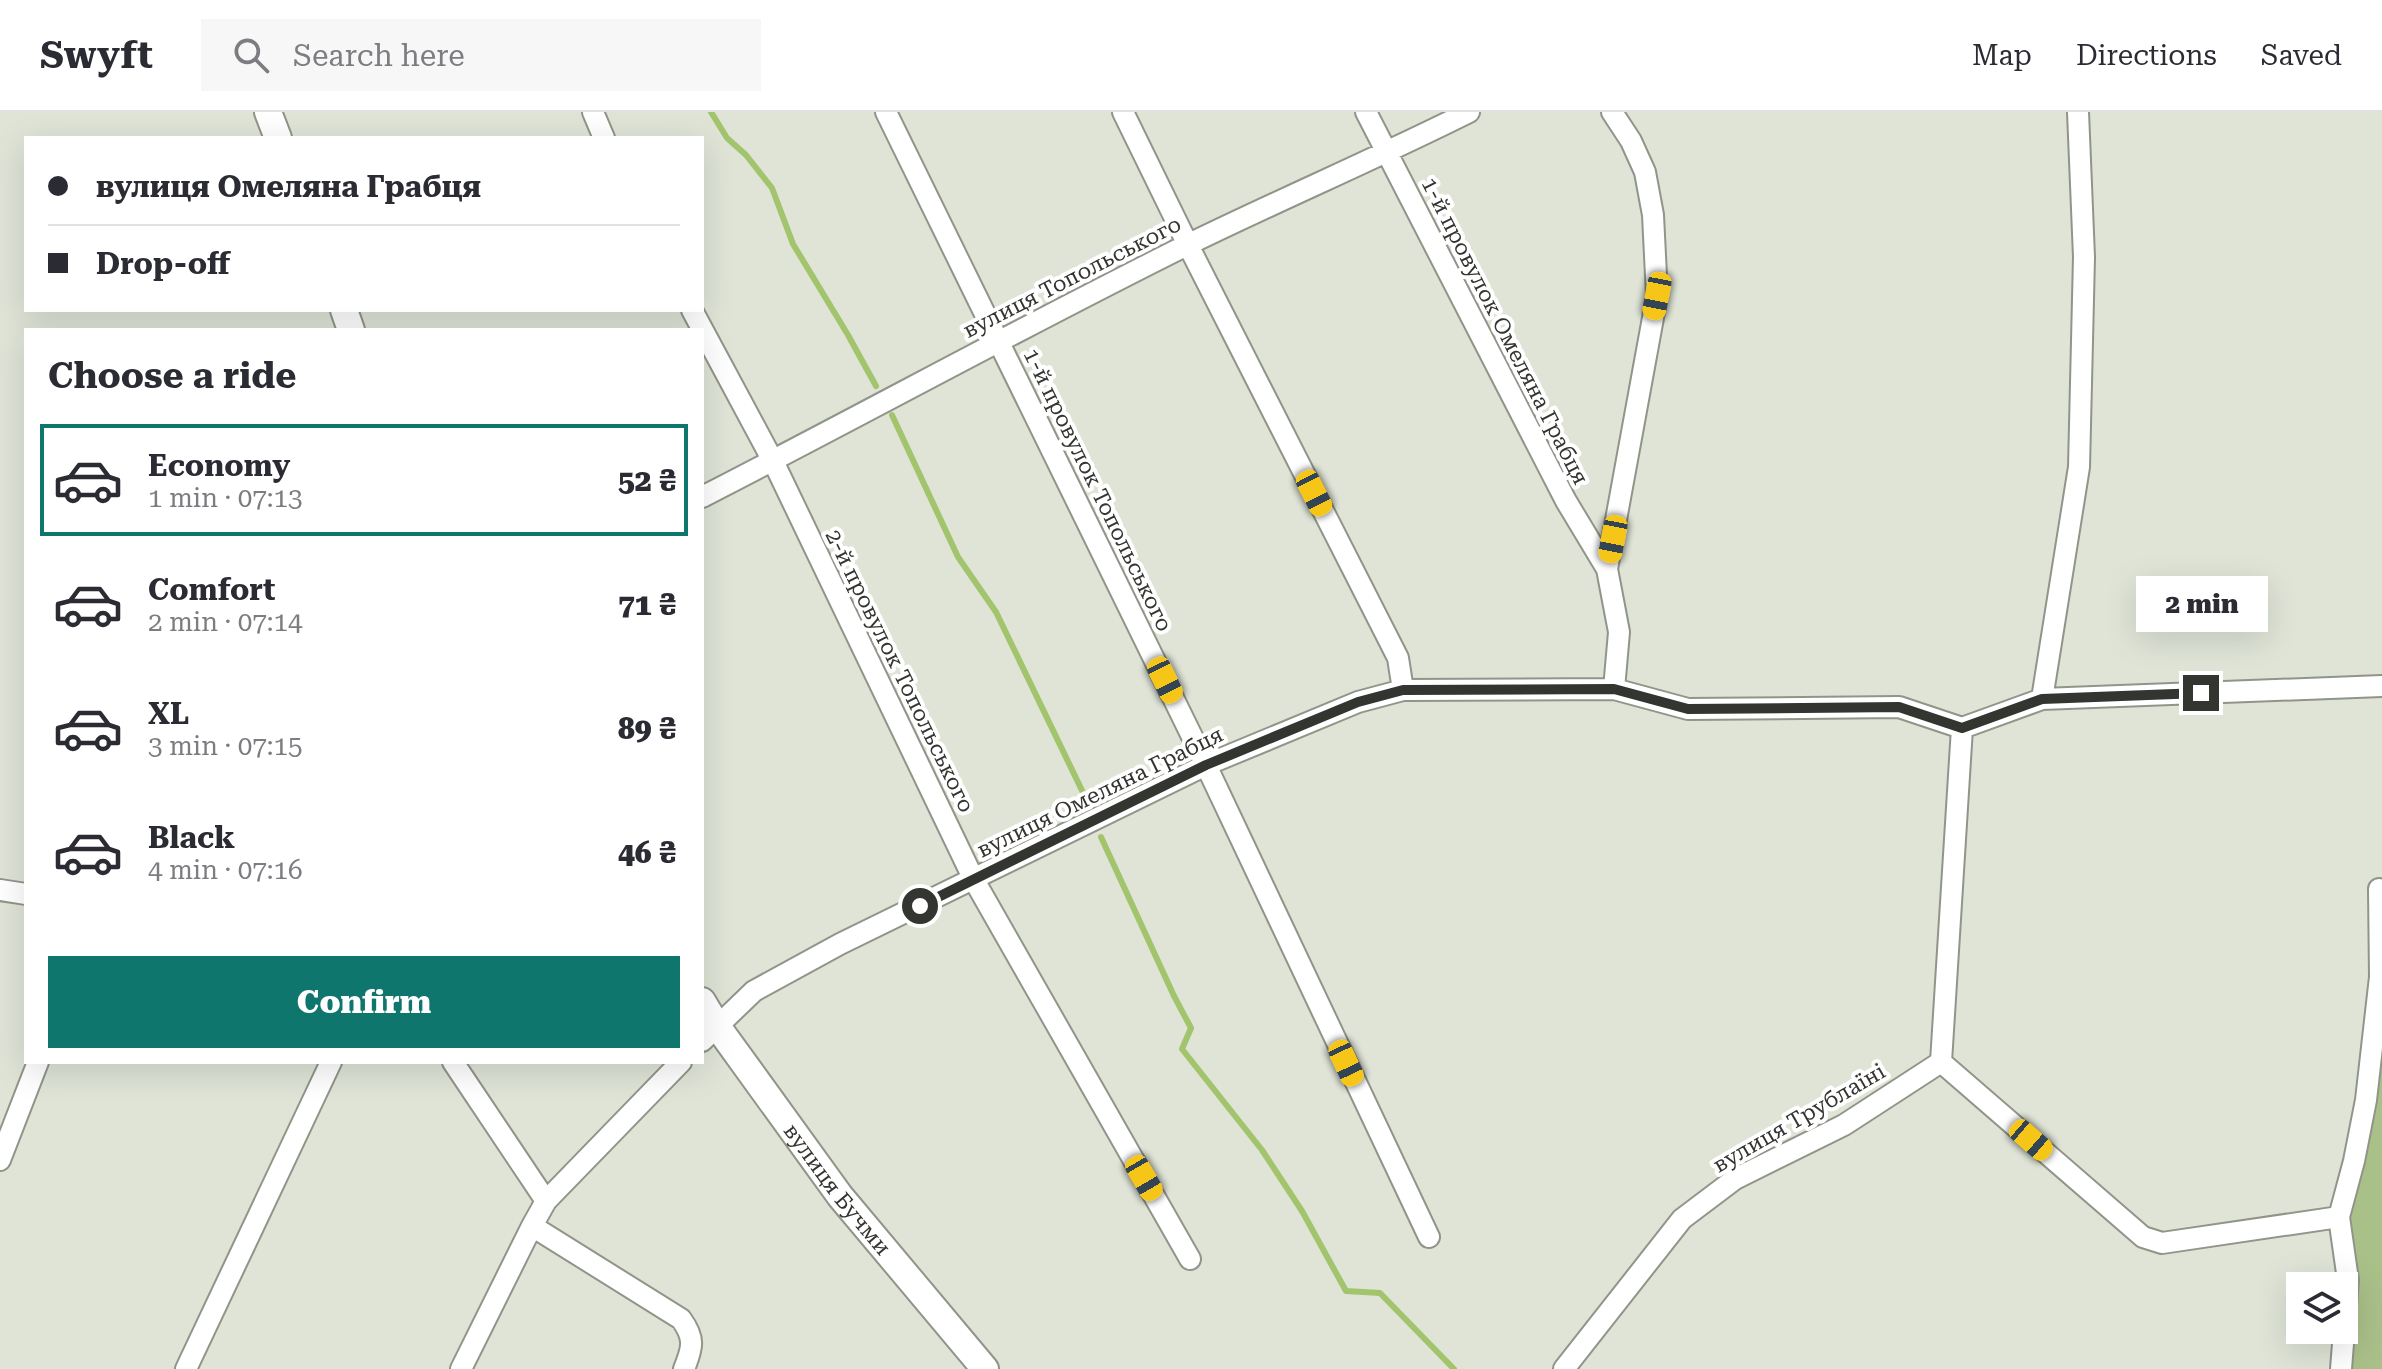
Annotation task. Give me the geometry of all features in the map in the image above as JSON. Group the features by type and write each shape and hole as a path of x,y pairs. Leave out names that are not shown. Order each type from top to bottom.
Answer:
{"street":[{"path":"268,112 277,136"},
{"path":"593,112 603,136"},
{"name":"1-й провулок Топольського","path":"886,112 1206,765 1429,1237"},
{"path":"1123,112 1398,658 1403,690"},
{"name":"1-й провулок Омеляна Грабця","path":"1366,112 1566,501 1607,569"},
{"name":"вулиця Топольського","path":"704,496 1188,245 1386,154 1469,112"},
{"path":"1612,112 1631,141 1645,172 1653,215 1657,296 1607,569 1619,632 1614,689"},
{"path":"2042,699 2079,467 2084,257 2078,112"},
{"name":"2-й провулок Топольського","path":"704,332 773,461 974,880 1190,1259"},
{"path":"2339,1217 2162,1243 2143,1237 1941,1062 1962,728 2042,699 2382,686"},
{"name":"вулиця Омеляна Грабця","path":"710,1033 754,991 840,944 1206,765 1358,702 1403,690 1614,689 1688,709 1899,707 1962,728"},
{"path":"2341,1369 2348,1280 2339,1217 2366,1100 2380,977 2379,889"},
{"path":"0,890 24,894"},
{"name":"вулиця Бучми","path":"704,1009 710,1033 840,1196 985,1369"},
{"name":"вулиця Трублаїні","path":"1564,1369 1682,1219 1735,1179 1844,1125 1941,1062"},
{"path":"0,1160 37,1064"},
{"path":"186,1369 330,1064"},
{"path":"454,1064 546,1201"},
{"path":"461,1369 546,1201 679,1064"},
{"path":"532,1226 681,1319 691,1332 692,1350 684,1369"}],"green space":[{"path":"2382,1006 2382,1369 2341,1369 2341,1344 2358,1344 2358,1272 2340,1272 2339,1217"}],"waterway":[{"path":"711,112 727,138 746,155 772,188 793,244 876,386"},
{"path":"892,415 958,557 996,612 1089,805"},
{"path":"1101,837 1191,1028 1182,1049 1262,1150 1302,1211 1346,1291 1380,1293 1454,1369"}],"route":[{"path":"920,906 1206,765 1358,702 1403,690 1614,689 1688,709 1899,707 1962,728 2042,699 2201,693"}]}
